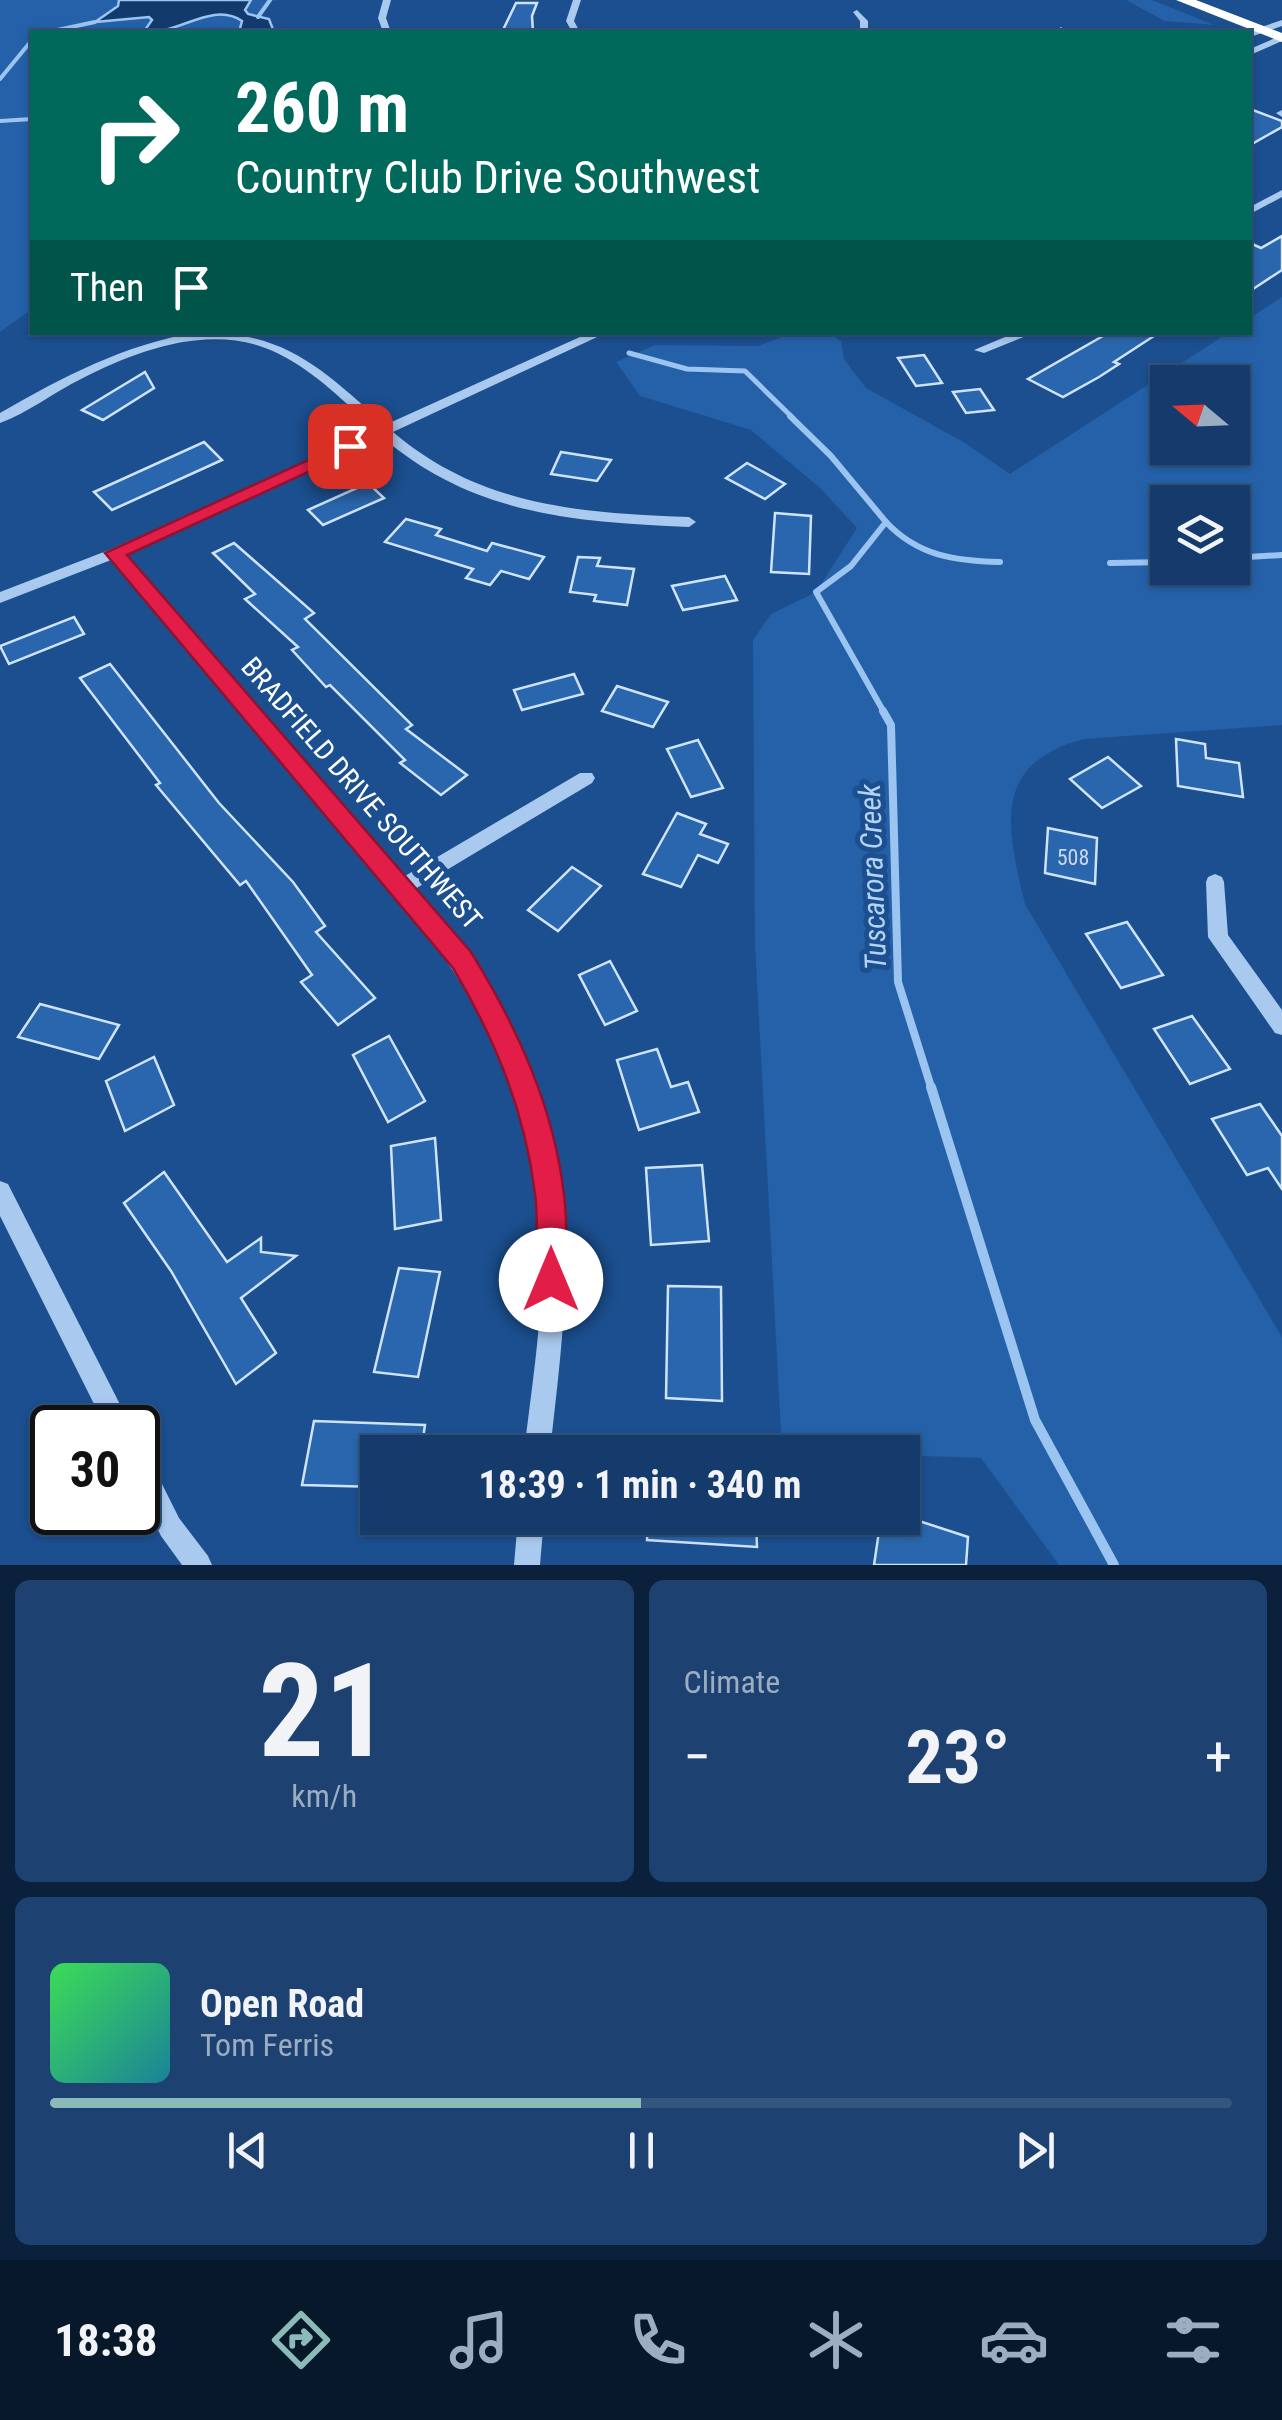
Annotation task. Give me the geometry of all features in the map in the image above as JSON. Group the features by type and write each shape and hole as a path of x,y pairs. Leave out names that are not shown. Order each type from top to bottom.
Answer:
{"highway":[{"path":"1183,0 1251,30"},
{"path":"1219,0 1282,23"},
{"path":"1256,32 1282,38"}],"street":[{"path":"386,30 382,18 387,0"},
{"path":"575,30 570,22 577,0"},
{"path":"857,12 864,20 864,30"},
{"path":"1256,32 1282,23"},
{"path":"1252,51 1282,38"},
{"path":"1252,210 1282,193"},
{"path":"0,419 122,353 209,335"},
{"path":"223,335 258,339 293,353 384,431 449,478 514,502 607,518 689,522"},
{"path":"0,598 114,553 595,335"},
{"path":"980,350 1022,335"},
{"name":"BRADFIELD DRIVE SOUTHWEST","path":"114,553 403,887 462,960 496,1017 528,1092 550,1196 552,1250 538,1435"},
{"path":"403,887 586,778"},
{"path":"1215,882 1218,937 1282,1026"},
{"path":"0,1192 108,1405"},
{"path":"160,1507 199,1565"},
{"path":"527,1565 530,1535"}],"shaded area":[{"path":"0,0 277,0 269,2 259,16 269,19 273,30 30,30 30,310 0,332"},
{"path":"119,0 251,0 245,10 269,19 273,30 240,30 242,21 218,15 162,30 145,30 152,20 149,17 95,22 118,6"},
{"path":"1126,0 1152,0 1214,25 1165,21"},
{"path":"1282,297 1282,725 1084,739 1054,750 1033,765 1019,782 1012,802 1011,825 1025,904 1282,1337 1282,1565 1059,1565 981,1458 920,1456 920,1435 781,1435 755,944 753,640 771,614 816,592 857,528 820,488 751,430 640,396 616,362 655,345 758,346 787,335 832,335 841,341 844,359 866,388 965,443 1010,474 1150,383 1150,465 1250,465 1250,365 1179,365 1225,335 1252,335 1252,317"}],"building":[{"path":"516,3 537,3 533,30 503,30"},
{"path":"1252,110 1282,121 1282,127 1252,144"},
{"path":"1282,236 1282,270 1252,290 1252,244 1261,248"},
{"path":"1105,335 1155,335 1114,362 1119,364 1063,397 1028,379"},
{"path":"924,355 942,383 916,386 898,358"},
{"path":"145,372 154,388 103,420 82,410"},
{"path":"980,389 994,410 966,413 953,392"},
{"path":"204,442 222,460 112,510 94,492"},
{"path":"561,452 611,460 597,481 551,474"},
{"path":"747,463 785,484 765,499 726,478"},
{"path":"368,483 384,498 323,525 308,510"},
{"path":"775,513 811,516 809,574 771,572"},
{"path":"406,519 441,529 436,535 487,551 492,543 544,557 529,579 501,571 490,585 466,578 473,569 385,542"},
{"path":"234,543 314,613 305,619 412,725 406,729 467,775 441,795 400,763 405,760 330,685 326,687 292,650 298,647 245,599 255,594 213,553"},
{"path":"578,557 600,558 597,566 634,569 627,605 594,601 596,595 570,592"},
{"path":"725,576 737,600 683,610 672,586"},
{"path":"74,617 84,634 9,664 0,646"},
{"path":"110,664 219,803 293,882 325,926 316,932 375,998 338,1025 301,982 312,975 246,881 240,885 156,785 160,783 80,678"},
{"path":"574,674 583,694 522,710 514,690"},
{"path":"617,686 668,702 653,727 602,711"},
{"path":"1176,739 1205,744 1206,758 1239,763 1243,797 1178,786"},
{"path":"698,740 723,788 691,797 667,749"},
{"path":"1108,757 1141,786 1102,808 1070,779"},
{"path":"677,813 706,824 700,834 728,844 718,863 698,855 681,887 643,874"},
{"path":"1048,828 1097,838 1095,884 1045,873"},
{"path":"572,867 601,886 558,931 528,910"},
{"path":"1127,922 1163,975 1121,988 1086,934"},
{"path":"610,961 637,1011 605,1025 579,975"},
{"path":"40,1004 119,1025 99,1059 18,1037"},
{"path":"1192,1016 1230,1069 1190,1084 1154,1029"},
{"path":"389,1036 425,1101 388,1122 353,1055"},
{"path":"657,1049 671,1087 688,1082 699,1112 639,1130 617,1060"},
{"path":"154,1057 174,1105 125,1131 106,1081"},
{"path":"1260,1104 1282,1136 1282,1189 1268,1168 1247,1175 1212,1119"},
{"path":"435,1138 441,1220 395,1229 391,1146"},
{"path":"702,1165 709,1241 651,1245 646,1168"},
{"path":"164,1172 227,1262 261,1238 261,1252 296,1256 241,1298 276,1353 236,1384 171,1271 124,1203"},
{"path":"399,1268 440,1272 418,1377 374,1372"},
{"path":"668,1286 721,1287 722,1401 666,1398"},
{"path":"314,1421 425,1425 424,1435 360,1435 360,1487 302,1485"},
{"path":"920,1521 968,1537 966,1565 874,1565 878,1535 920,1535"},
{"path":"647,1535 757,1535 757,1547 647,1540"}],"waterway":[{"name":"Tuscarora Creek","path":"258,17 270,0"},
{"path":"57,30 95,22"},
{"path":"0,79 30,42"},
{"path":"0,121 30,119"},
{"name":"Tuscarora Creek","path":"629,353 687,369 745,371 793,418"},
{"name":"Tuscarora Creek","path":"790,416 831,456 886,522"},
{"name":"Tuscarora Creek","path":"885,714 816,592 851,566 886,522"},
{"path":"886,522 911,542 938,554 1000,562"},
{"path":"1250,557 1282,555"},
{"path":"1110,563 1150,562"},
{"name":"Tuscarora Creek","path":"883,711 891,725 898,982 932,1090"},
{"name":"Tuscarora Creek","path":"931,1087 1035,1420 1114,1565"}],"route":[{"path":"350,446 114,553 462,960 496,1017 528,1092 550,1196 551,1280"}]}
